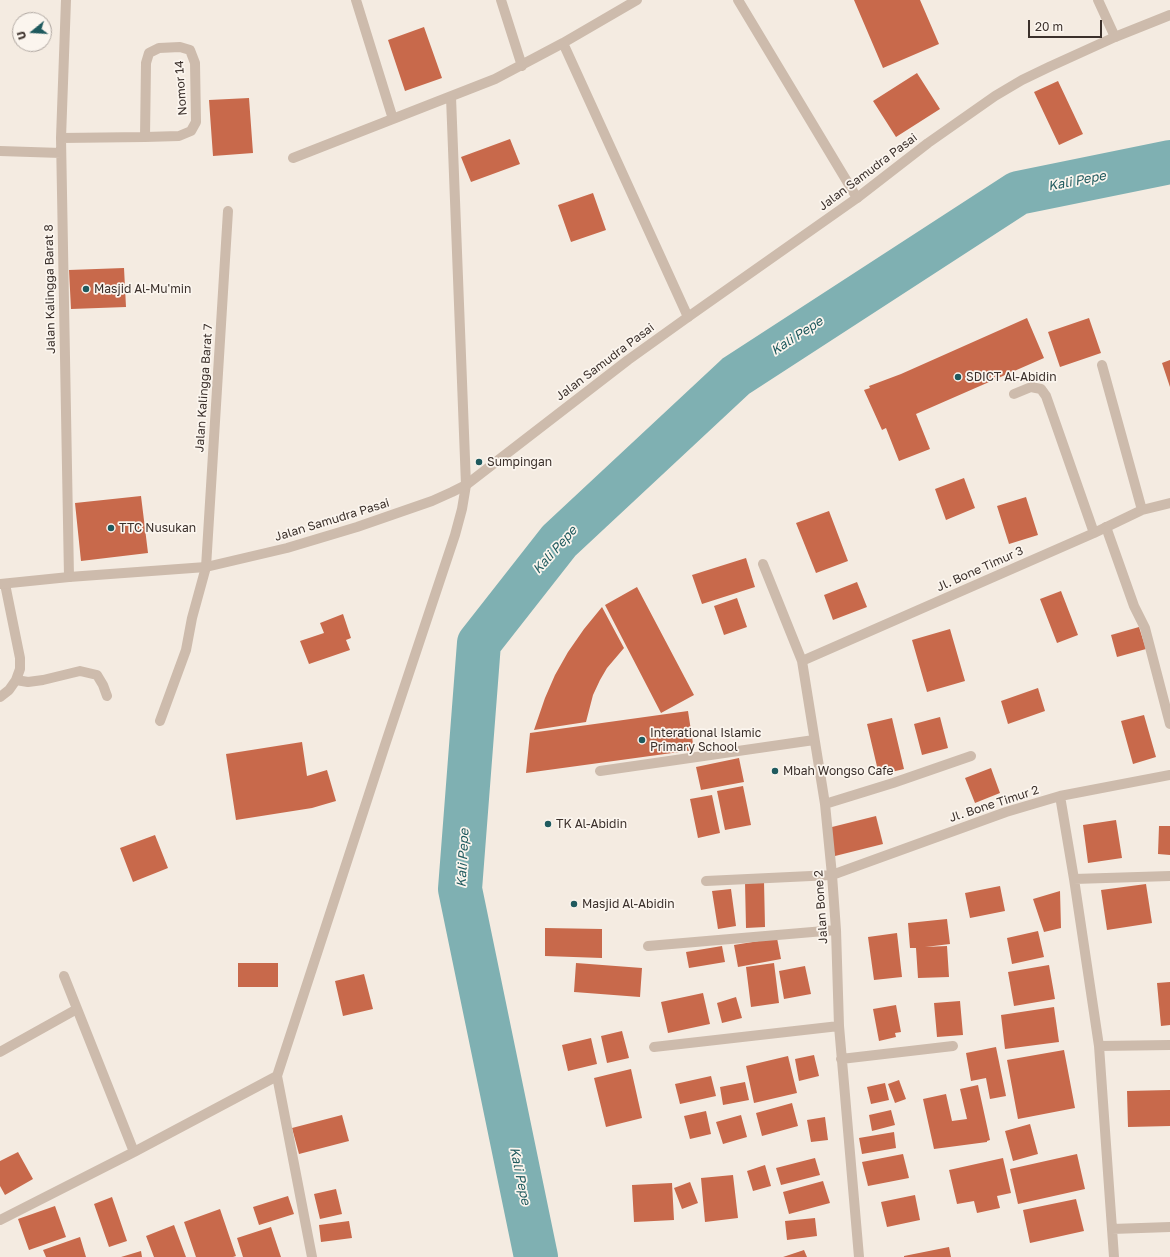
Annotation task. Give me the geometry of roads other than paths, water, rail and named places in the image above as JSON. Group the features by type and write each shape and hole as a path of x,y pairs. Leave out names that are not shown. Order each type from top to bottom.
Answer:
{"street":[{"name":"Jalan Kalingga Barat 8","path":"66,0 61,153 69,577"},
{"path":"356,0 393,119"},
{"path":"501,0 522,66"},
{"path":"293,158 495,79 522,66 637,0"},
{"path":"738,0 857,198"},
{"path":"1098,0 1115,37"},
{"name":"Jalan Samudra Pasai","path":"3,584 69,577 206,567 287,548 357,527 432,501 466,485 628,360 857,198 928,143 995,96 1022,80 1115,37 1170,15"},
{"path":"563,43 688,317"},
{"name":"Nomor 14","path":"61,138 145,137 179,136 191,131 196,122 195,63 190,50 180,47 159,48 149,53 146,63 145,137"},
{"path":"312,1257 277,1076 387,737 455,535 462,510 466,485 451,97"},
{"path":"0,152 61,153"},
{"name":"Jalan Kalingga Barat 7","path":"160,721 186,650 192,618 206,567 228,211"},
{"path":"1102,364 1142,510"},
{"path":"1014,394 1031,388 1041,389 1046,396 1094,533"},
{"name":"Jl. Bone Timur 3","path":"802,661 1094,533 1142,510 1170,503"},
{"path":"1106,527 1134,606 1145,628 1170,724"},
{"name":"Jalan Bone 2","path":"763,564 802,661 824,804 836,930 841,1059 859,1257"},
{"path":"0,697 9,690 16,680 20,668 20,658 3,584"},
{"path":"16,680 28,682 43,680 80,671 97,675 107,696"},
{"path":"600,771 814,740"},
{"path":"824,804 893,783 971,756"},
{"name":"Jl. Bone Timur 2","path":"706,881 832,876 1006,812 1060,796 1170,775"},
{"path":"1060,796 1099,1046 1114,1257"},
{"path":"1074,879 1170,876"},
{"path":"648,946 836,930"},
{"path":"64,976 134,1152"},
{"path":"0,1052 77,1009"},
{"path":"654,1047 839,1026"},
{"path":"1099,1046 1170,1044"},
{"path":"841,1059 954,1046"},
{"path":"0,1220 134,1152 277,1076"},
{"path":"1112,1229 1170,1227"}],"waterway":[{"name":"Kali Pepe","path":"536,1257 460,889 479,643 559,541 736,376 1018,193 1170,162"}],"place":[{"name":"Masjid Al-Mu'min","path":"86,289"},
{"name":"SDICT Al-Abidin","path":"958,377"},
{"name":"Sumpingan","path":"479,462"},
{"name":"TTC Nusukan","path":"111,528"},
{"name":"Interational Islamic Primary School","path":"642,740"},
{"name":"Mbah Wongso Cafe","path":"775,771"},
{"name":"TK Al-Abidin","path":"548,824"},
{"name":"Masjid Al-Abidin","path":"574,904"}]}
